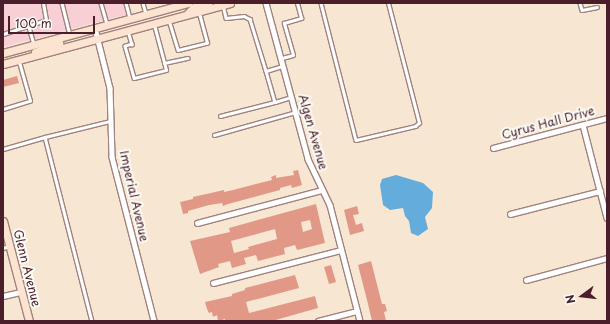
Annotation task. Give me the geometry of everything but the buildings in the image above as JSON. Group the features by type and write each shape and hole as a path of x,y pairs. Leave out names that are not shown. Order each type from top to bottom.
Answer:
{"main road":[{"path":"3,53 188,3"},
{"path":"186,15 194,7 208,3"},
{"path":"3,64 226,4"},
{"path":"28,57 40,49 68,39 70,35"},
{"name":"Glenn Avenue","path":"3,221 6,247 29,321"}],"street":[{"name":"Algen Avenue","path":"266,3 284,65 308,160 330,205 360,321"},
{"name":"Imperial Avenue","path":"95,28 110,88 112,157 154,321"},
{"name":"Cyrus Hall Drive","path":"493,148 607,118"},
{"path":"583,124 607,218"},
{"path":"197,223 322,190"},
{"path":"510,214 600,191"},
{"path":"213,283 341,250"},
{"path":"526,280 607,258"},
{"path":"3,296 21,292"},
{"path":"318,321 357,311"}],"lane":[{"path":"3,34 29,27 46,20 43,3"},
{"path":"62,3 70,35"},
{"path":"101,3 107,25"},
{"path":"126,3 130,19"},
{"path":"143,3 146,14"},
{"path":"282,58 293,55 284,23 301,18 297,3"},
{"path":"321,3 356,140 415,126 419,123 388,3"},
{"path":"580,3 582,10 597,7"},
{"path":"226,4 226,18 244,16 250,19 275,102"},
{"path":"169,19 178,50 207,43 199,11"},
{"path":"128,30 132,44 125,46 134,78 166,70 154,23"},
{"path":"29,27 34,44"},
{"path":"164,63 187,58"},
{"path":"3,109 30,101 18,59"},
{"path":"266,71 284,65"},
{"path":"220,116 292,97"},
{"path":"214,134 296,112"},
{"path":"3,149 111,121"},
{"path":"45,137 92,321"}],"shaded area":[{"path":"3,3 129,3 132,13 3,47"}],"water":[{"path":"396,175 423,183 433,192 432,208 425,217 428,229 418,236 411,233 409,221 405,216 403,208 390,210 383,205 380,185 382,179"}]}
